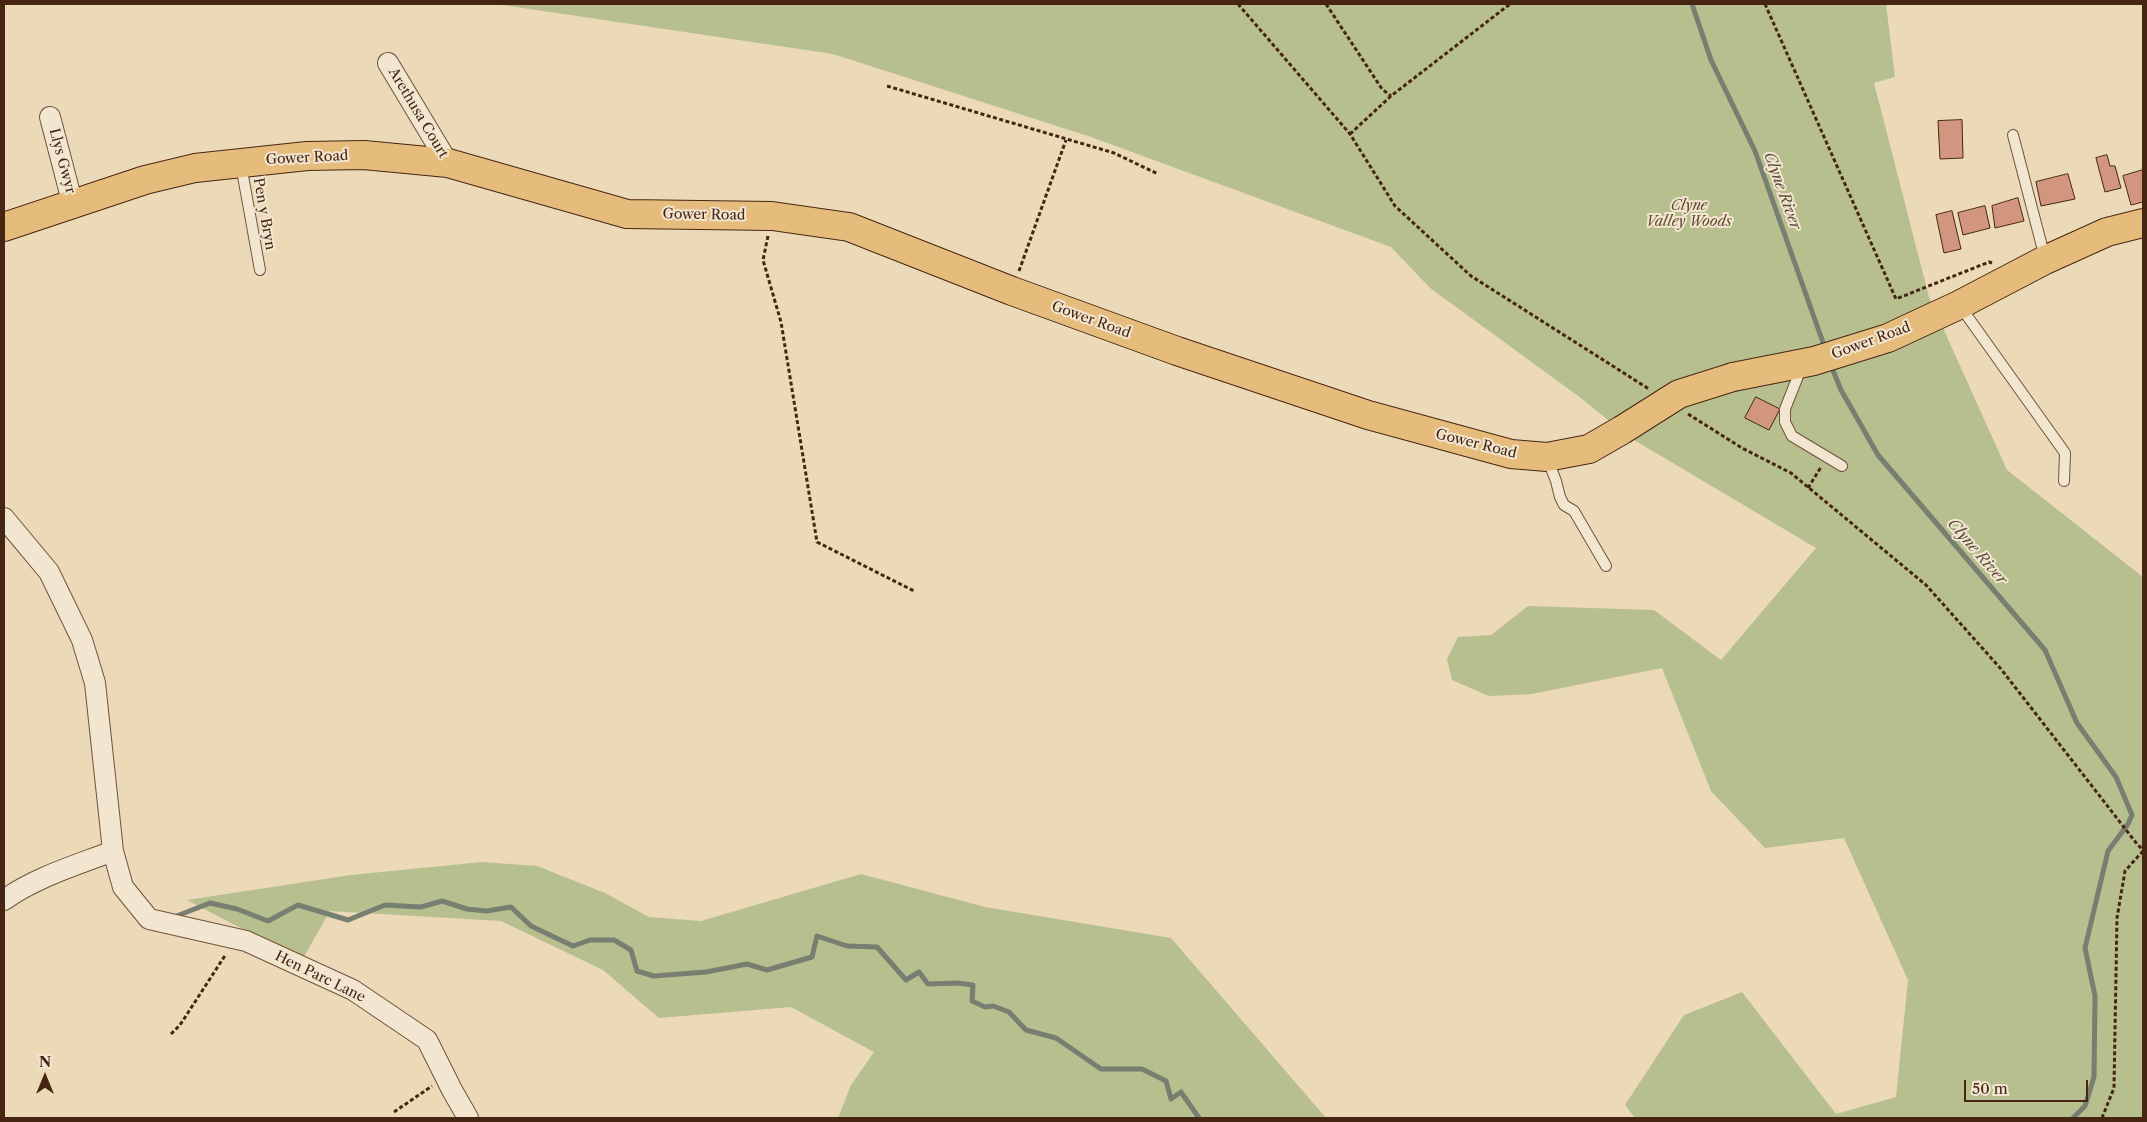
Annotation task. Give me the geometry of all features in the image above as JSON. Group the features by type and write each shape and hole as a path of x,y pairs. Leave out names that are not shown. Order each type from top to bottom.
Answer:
{"main road":[{"name":"Gower Road","path":"4,227 145,180 195,168 308,156 364,155 448,163 627,214 772,216 849,227 1012,291 1177,351 1368,415 1511,454 1547,457 1589,449 1679,394 1733,377 1814,361 1888,338 1959,305 2045,260 2107,232 2143,224"}],"street":[{"name":"Arethusa Court","path":"388,63 448,163"},
{"name":"Llys Gwyr","path":"50,117 73,205"},
{"path":"4,518 49,572 82,640 95,683 113,851 43,878 14,892 4,900"},
{"name":"Hen Parc Lane","path":"113,851 122,887 149,919 246,941 353,990 427,1040 468,1118"}],"lane":[{"path":"2013,135 2045,260"},
{"name":"Pen y Bryn","path":"241,162 260,270"},
{"path":"1959,305 2066,453 2064,481"},
{"path":"1814,361 1800,371 1785,409 1785,422 1792,436 1842,466"},
{"path":"1547,457 1564,505 1574,511 1606,566"}],"path":[{"path":"1326,4 1382,90 1391,96"},
{"path":"1350,134 1391,96 1510,4"},
{"path":"1765,4 1896,299 1989,262 2019,275"},
{"path":"887,86 1114,153 1158,174"},
{"path":"1012,291 1066,140"},
{"path":"772,216 763,260 781,322 817,542 914,591"},
{"path":"1808,488 1828,457"},
{"path":"2102,1118 2114,1088 2117,918 2125,871 2143,850 2136,844 2113,812"},
{"path":"171,1034 180,1025 236,939"},
{"path":"394,1112 445,1077"}],"green space":[{"name":"Clyne Valley Woods","path":"496,4 1886,4 1895,77 1874,83 1929,297 2007,470 2143,577 2143,1118 1635,1118 1625,1105 1684,1015 1742,992 1836,1114 1896,1097 1908,980 1844,838 1765,848 1711,791 1662,668 1532,694 1489,696 1452,680 1447,659 1458,637 1491,635 1528,606 1654,610 1721,660 1816,548 1629,437 1581,398 1430,288 1391,247 1091,137 833,54"},
{"path":"482,862 537,866 605,893 649,917 701,921 861,874 985,907 1171,938 1326,1118 838,1118 851,1085 874,1052 791,1007 659,1018 603,970 501,921 330,911 302,960 187,900 351,875"}],"building":[{"path":"1962,120 1963,158 1940,159 1938,121"},
{"path":"2107,155 2110,166 2115,166 2121,188 2105,192 2096,158"},
{"path":"2143,170 2143,202 2131,205 2123,176"},
{"path":"2068,174 2075,199 2041,206 2036,182"},
{"path":"2018,198 2024,221 1995,228 1992,206"},
{"path":"1985,206 1990,228 1963,235 1958,213"},
{"path":"1952,211 1961,249 1944,253 1936,215"},
{"path":"1756,397 1780,409 1769,430 1745,418"}],"waterway":[{"name":"Clyne River","path":"1692,4 1711,60 1755,151 1825,348"},
{"name":"Clyne River","path":"1830,363 1841,390 1878,455 2045,650 2077,723 2116,777 2132,815 2128,824 2108,851 2085,948 2095,996 2094,1077 2085,1106 2073,1118"},
{"path":"174,917 210,903 237,909 268,921 298,905 348,920 385,905 421,907 442,901 467,909 486,911 511,907 531,926 573,946 590,940 614,940 631,950 637,971 654,976 706,972 747,964 767,970 812,957 817,936 847,946 877,947 906,980 919,972 928,984 957,983 973,985 972,1001 985,1007 993,1006 1009,1012 1026,1030 1056,1038 1101,1069 1142,1069 1166,1081 1171,1099 1181,1092 1199,1118"}]}
